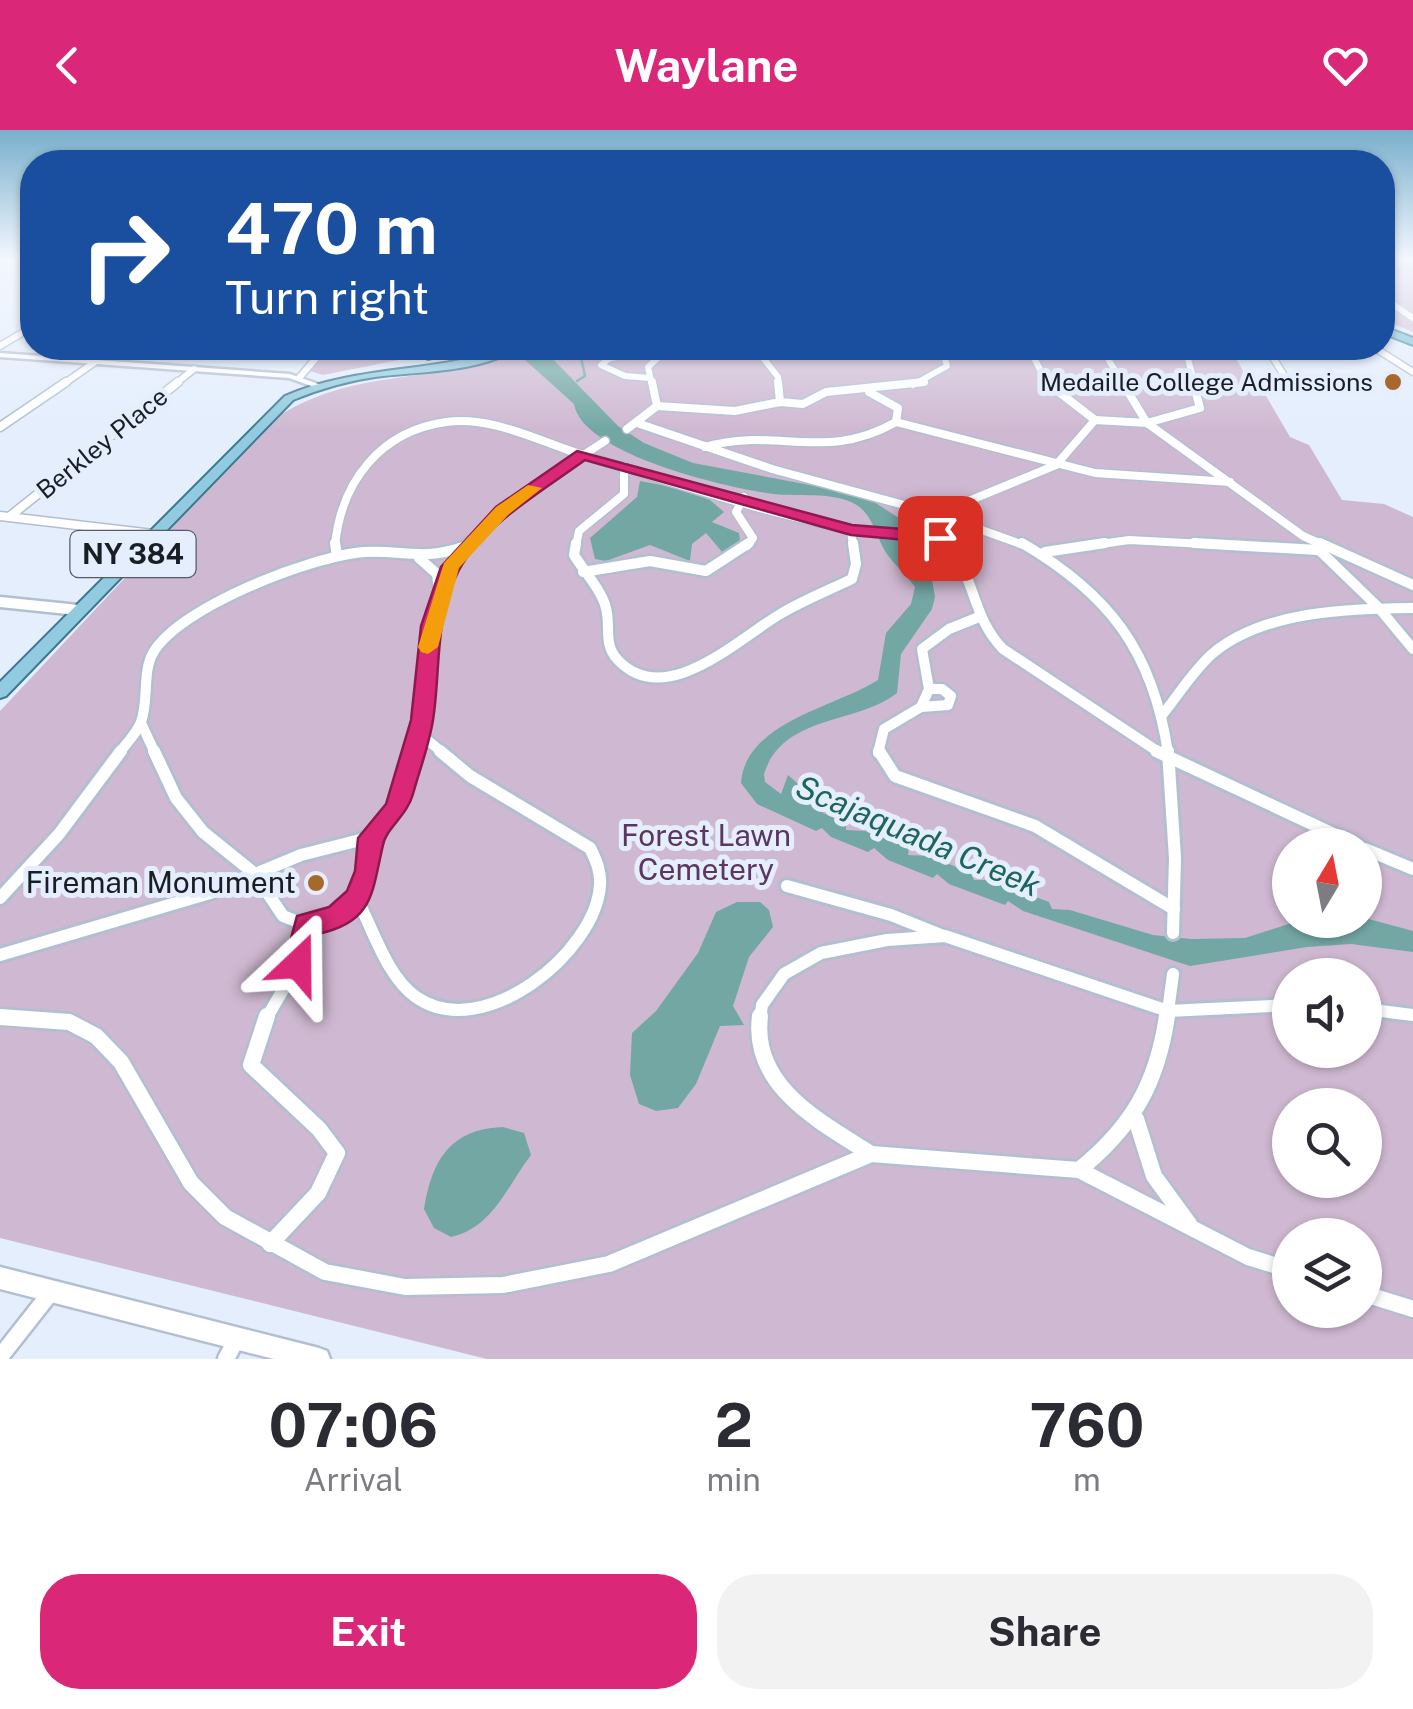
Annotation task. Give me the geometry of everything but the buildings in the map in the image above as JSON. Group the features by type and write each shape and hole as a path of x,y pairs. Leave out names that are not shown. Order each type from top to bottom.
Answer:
{"main road":[{"name":"NY 384","path":"0,692 279,405 360,367 399,360"},
{"name":"NY 384","path":"317,385 471,360"}],"street":[{"path":"68,360 300,378 317,385"},
{"path":"300,378 314,360"},
{"path":"607,360 601,365 625,376 650,378"},
{"path":"654,360 648,366 657,406"},
{"path":"765,360 778,377 780,402"},
{"path":"627,429 640,424 657,406 735,410 780,402 803,404 826,392 910,386 939,376 947,366 945,360"},
{"path":"1035,360 1050,389 1095,420 1147,423 1187,415 1200,408 1201,397 1183,360"},
{"path":"1108,360 1147,423 1303,536 1379,608 1413,649"},
{"path":"1274,360 1284,377"},
{"path":"0,428 95,362"},
{"name":"Berkley Place","path":"5,517 194,369"},
{"path":"864,391 893,402 898,408 896,422"},
{"path":"1095,420 1056,465 936,514 931,523 964,563 982,628 1038,676 1173,762 1319,828"},
{"path":"337,556 344,502 354,480 384,443 426,424 472,422 851,530 940,538"},
{"path":"705,448 732,440 837,447 896,422 1056,465 1148,480 1232,482"},
{"path":"640,424 705,448 998,531 1045,552 1111,607 1136,644 1162,714 1173,762 1178,800 1173,933"},
{"path":"0,955 76,928 214,892 315,850 370,838 397,808 419,733 431,626 450,567 502,511 605,441"},
{"path":"624,466 624,494 588,521 574,542 574,556 606,606 608,646 620,663 639,673 666,677 694,670 782,613 852,579 856,564 851,530"},
{"path":"583,572 650,561 693,572 715,569 750,545 753,538 736,512 744,497"},
{"path":"5,517 153,534"},
{"path":"1303,536 1413,585"},
{"path":"1045,552 1129,540 1318,550"},
{"path":"370,838 368,871 357,899 336,918 306,925 284,916 255,874 204,832 176,798 141,722 152,654 164,637 224,596 337,556 367,552 419,558 450,554 467,546"},
{"path":"419,558 437,574 440,594"},
{"path":"0,602 78,610"},
{"path":"1162,714 1217,651 1270,628 1324,614 1413,608"},
{"path":"921,707 929,689 922,649 949,630 980,618"},
{"path":"929,689 948,692 950,704 921,707 894,720 879,739 878,754 895,776 1035,826 1174,909"},
{"path":"0,898 59,834 141,722"},
{"path":"357,899 404,987 421,1000 444,1007 502,1000 535,986 591,912 600,891 599,868 590,848 470,776 419,733"},
{"path":"1382,855 1413,868"},
{"path":"787,886 891,915 1168,1011 1272,1006"},
{"path":"270,1244 318,1194 337,1153 326,1134 268,1085 251,1065 256,1038 298,964 306,925"},
{"path":"870,1154 813,1118 774,1081 757,1043 762,1004 784,974 821,953 887,940 945,936"},
{"path":"1079,1170 1110,1147 1136,1119 1158,1066 1172,974"},
{"path":"1382,1011 1413,1015"},
{"path":"0,1017 69,1022 96,1036 121,1062 191,1183 224,1217 325,1272 405,1287 503,1285 609,1264 870,1154 1079,1170 1248,1257 1272,1264"},
{"path":"1136,1119 1140,1148 1157,1186 1194,1229"},
{"path":"0,1278 231,1348 319,1359"},
{"path":"0,1357 52,1291"},
{"path":"1382,1299 1413,1308"}],"green space":[{"path":"1395,315 1413,315 1413,332 1395,325"},
{"path":"319,360 399,360 323,375 310,371"},
{"name":"Forest Lawn Cemetery","path":"488,360 1237,360 1249,381 1258,382 1290,437 1309,445 1342,500 1384,504 1413,517 1413,1359 487,1359 0,1238 0,711 274,419 305,402 366,383"}],"shaded area":[{"path":"525,360 554,360 618,426 644,443 693,463 863,495 899,518 932,580 932,609 901,654 897,693 862,711 804,730 787,741 773,755 764,774 765,782 781,794 788,775 822,805 823,813 846,823 846,830 865,831 909,848 908,855 929,856 971,873 974,880 991,880 1049,902 1052,909 1070,910 1153,935 1245,938 1272,929 1272,938 1382,938 1382,923 1413,931 1413,952 1351,944 1190,966 1023,911 1008,901 1005,905 949,884 937,874 933,878 888,860 874,848 868,852 831,837 822,828 816,831 757,804 741,783 746,762 758,745 795,719 878,680 886,633 911,604 915,587 885,551 865,512 851,502 833,497 774,494 692,476 628,453 583,422 574,404"},
{"path":"640,481 710,500 724,512 712,522 739,533 740,541 723,553 706,533 692,544 690,561 650,545 606,561 595,559 590,538 637,497"},
{"path":"737,902 760,902 769,910 773,927 749,957 733,1006 744,1025 720,1026 696,1084 678,1108 656,1111 639,1104 630,1075 632,1033 656,1011 698,953 716,912"},
{"path":"503,1127 524,1133 531,1155 506,1192 478,1225 466,1232 451,1237 434,1228 424,1209 432,1176 447,1150 469,1134"}],"waterway":[{"path":"577,381 585,376 582,360"}],"slow traffic":[{"path":"428,647 450,567 502,511 534,488"}],"place":[{"name":"Medaille College Admissions","path":"1393,382"},
{"name":"Fireman Monument","path":"316,883"}],"route":[{"path":"298,964 306,925 336,918 357,899 368,871 370,838 385,826 397,808 413,764 422,720 431,626 450,567 502,511 583,455 802,512 851,530 940,538"}],"water label":[{"name":"Scajaquada Creek","path":"918,836"}]}
